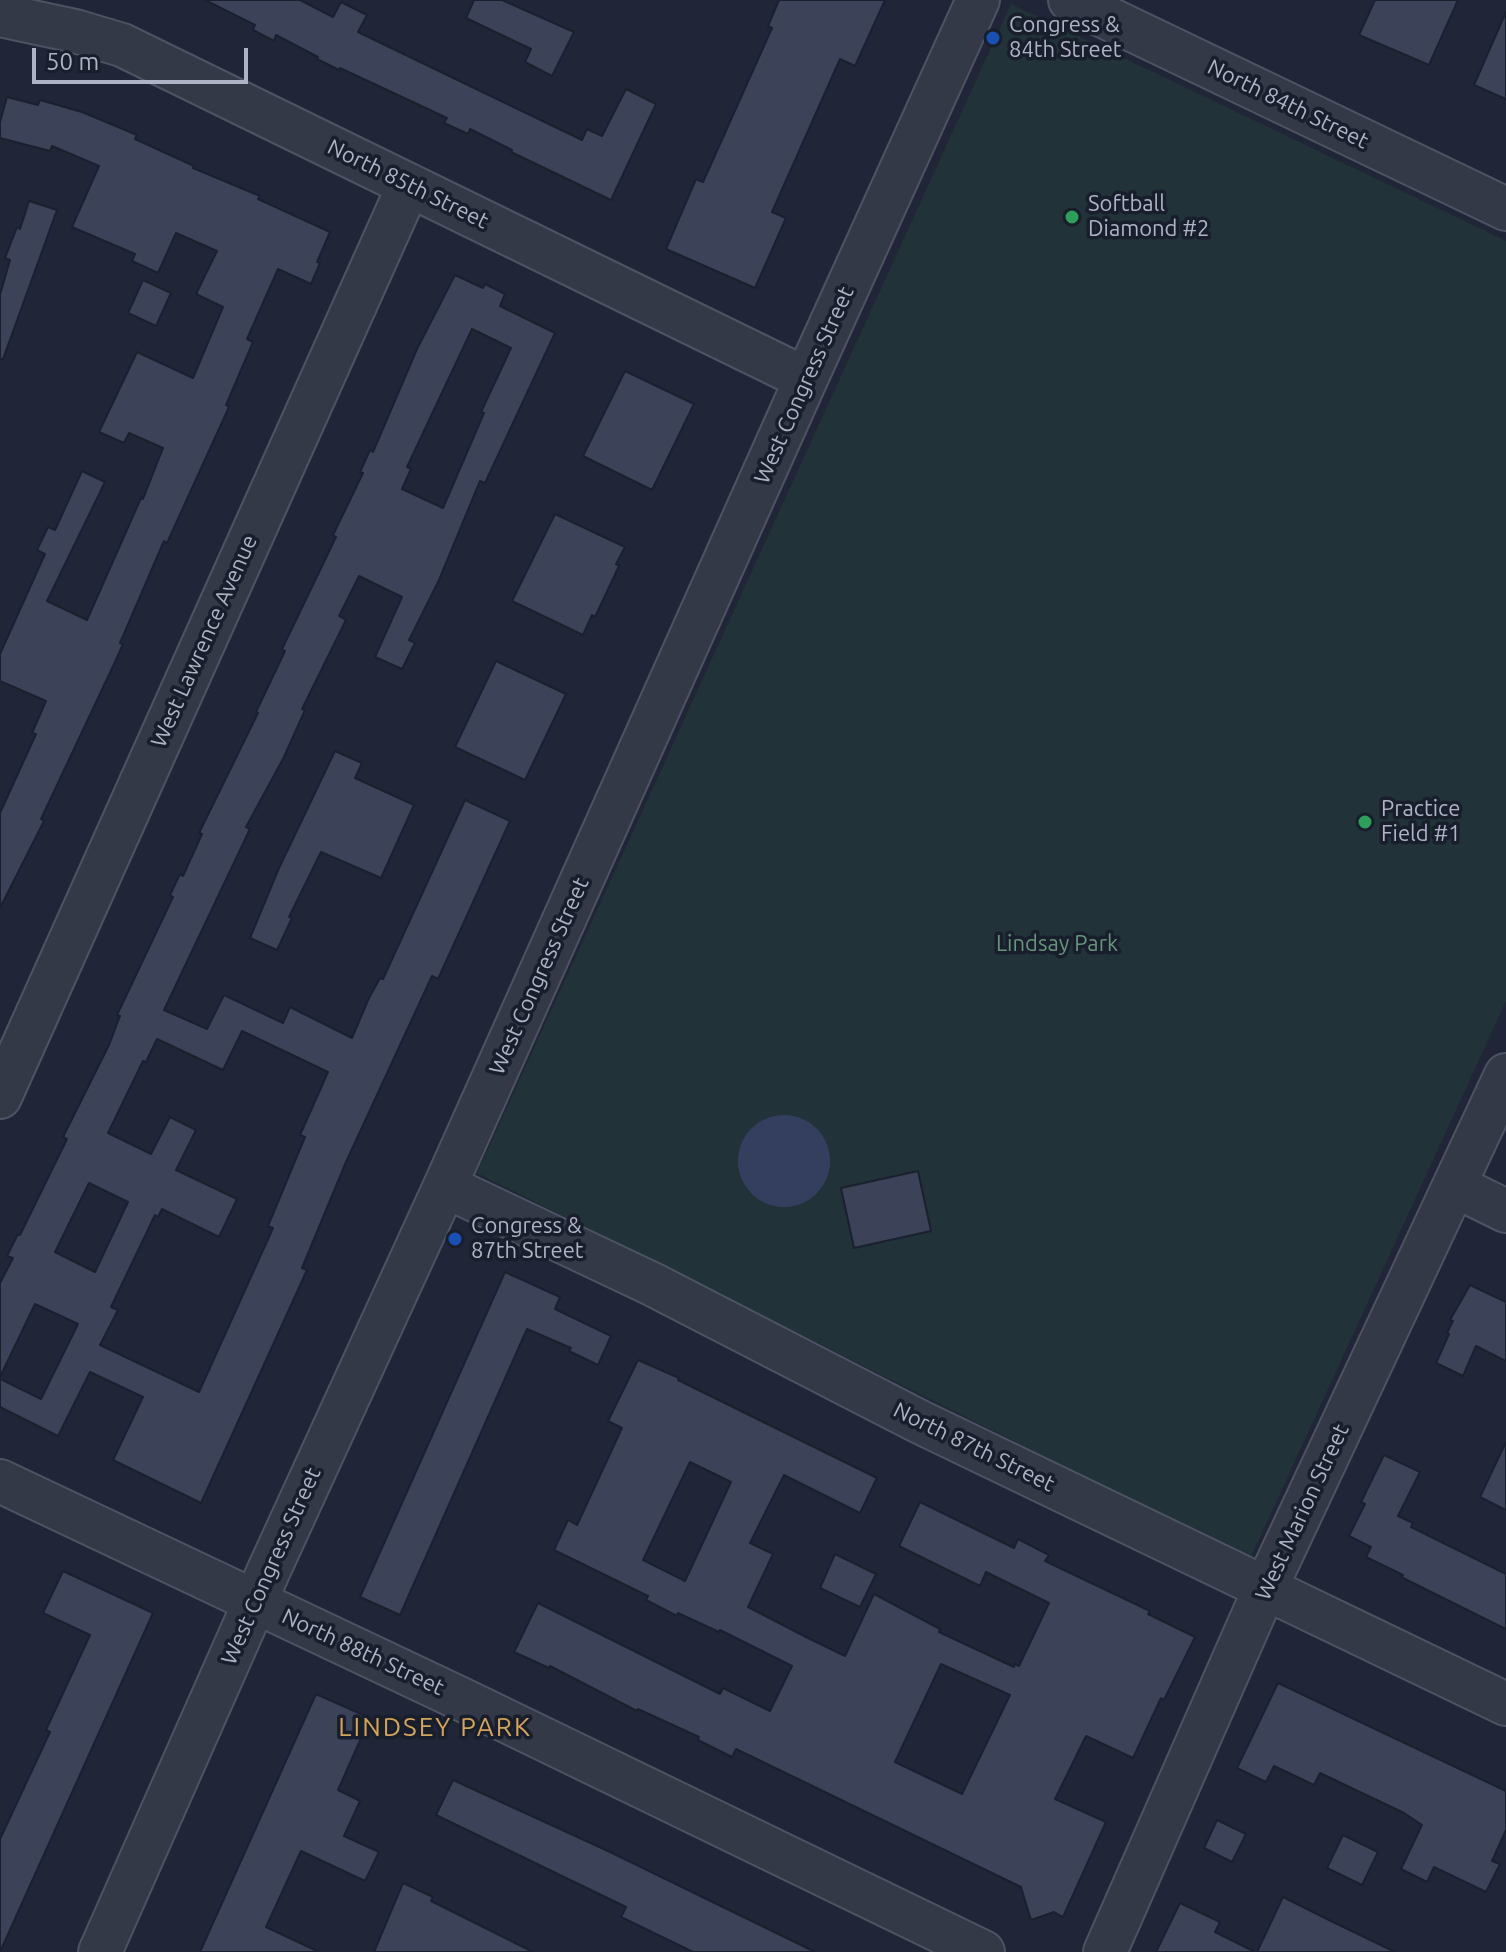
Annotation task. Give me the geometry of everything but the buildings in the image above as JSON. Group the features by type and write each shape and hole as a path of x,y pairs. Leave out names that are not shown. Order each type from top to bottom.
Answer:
{"street":[{"name":"West Congress Street","path":"100,1952 254,1601 445,1186 978,0"},
{"name":"North 84th Street","path":"1070,0 1506,209"},
{"name":"North 85th Street","path":"0,15 122,45 806,379"},
{"name":"West Lawrence Avenue","path":"0,1097 409,185"},
{"name":"West Marion Street","path":"1105,1952 1266,1587 1506,1075"},
{"name":"North 87th Street","path":"445,1186 652,1284 920,1422 1506,1704"},
{"path":"1455,1186 1506,1211"},
{"name":"North 88th Street","path":"0,1481 983,1952"}],"green space":[{"name":"Lindsay Park","path":"1011,4 1506,241 1506,1001 1250,1559 477,1173"}],"water":[{"path":"784,1115 801,1119 816,1129 826,1144 830,1161 826,1178 816,1193 801,1203 784,1207 767,1203 752,1193 742,1178 738,1161 742,1144 752,1129 767,1119"}],"place":[{"name":"Congress & 84th Street","path":"993,38"},
{"name":"Softball Diamond #2","path":"1072,217"},
{"name":"Practice Field #1","path":"1365,822"},
{"name":"Congress & 87th Street","path":"455,1239"}],"district":[{"name":"LINDSEY PARK","path":"435,1727"}]}
